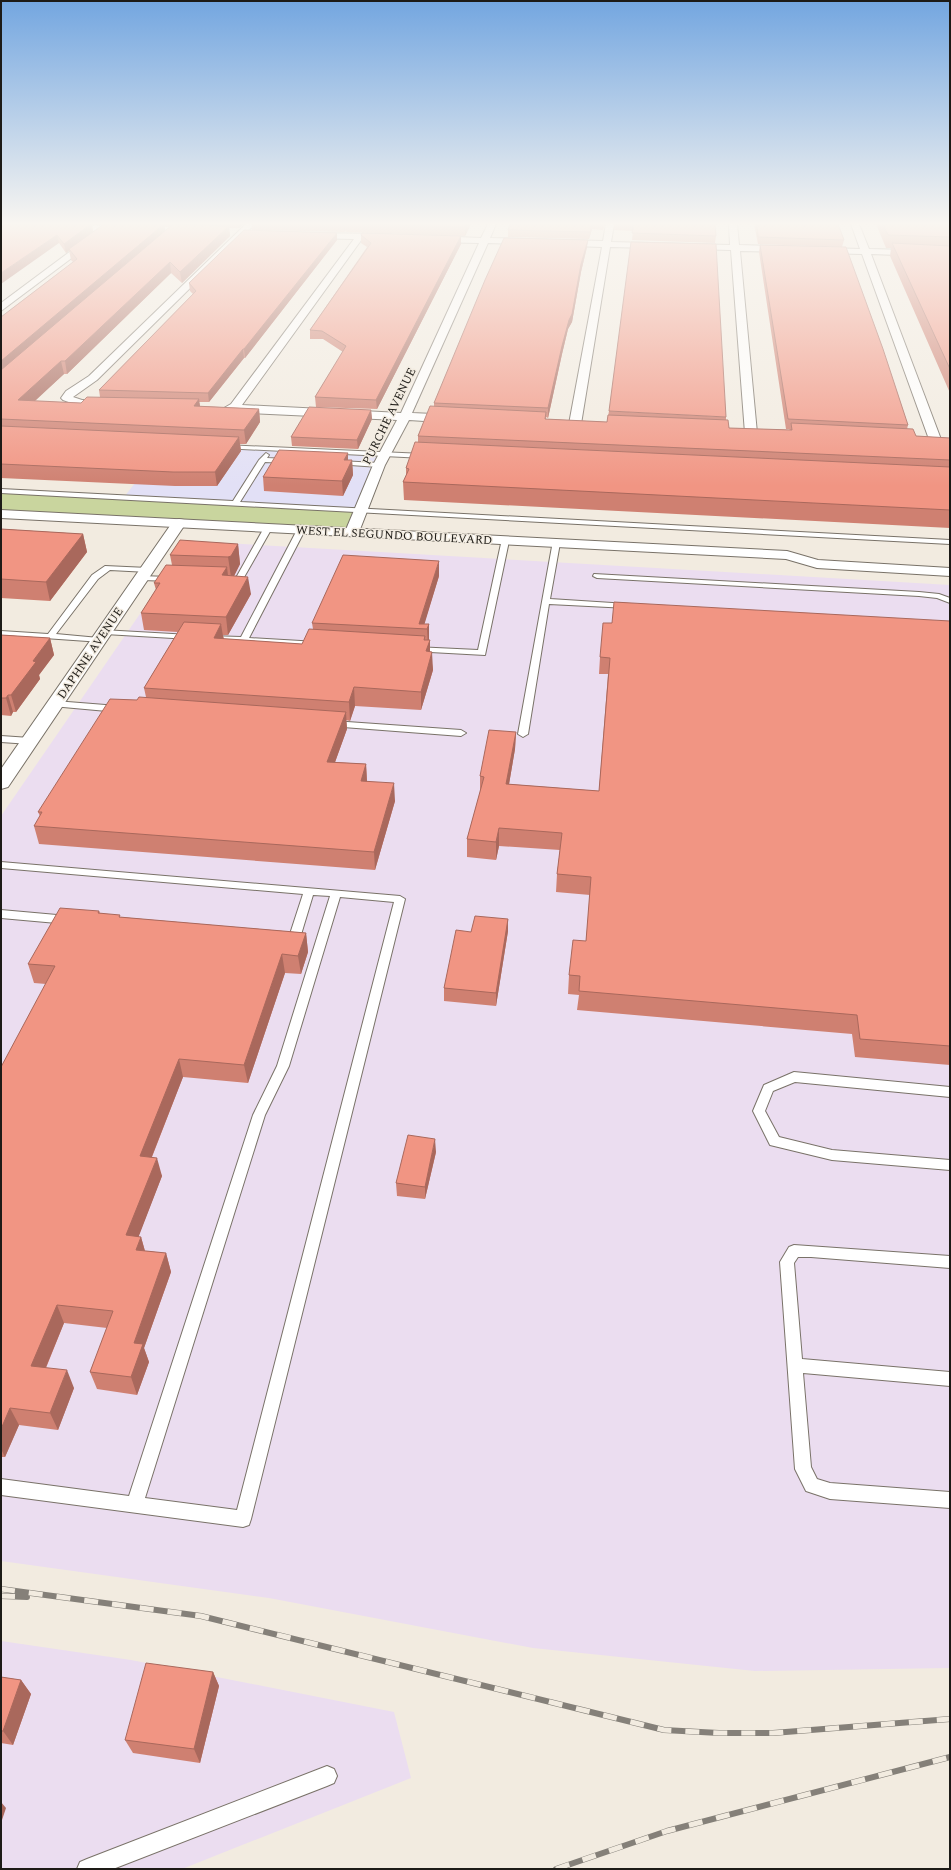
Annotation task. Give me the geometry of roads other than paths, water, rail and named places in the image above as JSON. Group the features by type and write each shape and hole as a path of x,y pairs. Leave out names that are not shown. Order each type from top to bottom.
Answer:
{"street":[{"path":"122,404 83,404 72,402 67,398 70,393 92,378 161,311"},
{"path":"234,408 305,311"},
{"name":"PURCHE AVENUE","path":"352,532 380,465 405,416 452,311"},
{"path":"575,424 594,311"},
{"path":"740,311 751,433"},
{"path":"887,311 936,442"},
{"path":"219,408 467,419"},
{"path":"560,424 590,425"},
{"path":"736,432 766,434"},
{"path":"921,441 950,442"},
{"name":"WEST EL SEGUNDO BOULEVARD","path":"1,514 787,555 817,564 950,572"},
{"name":"DAPHNE AVENUE","path":"1,783 179,523"},
{"name":"WEST EL SEGUNDO BOULEVARD","path":"787,555 811,550 904,555"}],"lane":[{"path":"218,446 433,456"},
{"path":"235,504 270,448"},
{"path":"262,460 293,462"},
{"path":"330,463 380,465"},
{"path":"1,491 950,542"},
{"path":"218,581 232,581 240,577 268,528"},
{"path":"244,640 301,530"},
{"path":"403,648 482,653 505,540"},
{"path":"523,734 556,543"},
{"path":"50,637 95,577 108,568 180,579"},
{"path":"597,576 919,594 939,596 950,601"},
{"path":"546,601 639,606"},
{"path":"1,633 50,637 102,636 323,644"},
{"path":"55,704 127,709"},
{"path":"326,724 461,733"},
{"path":"1,739 30,741"},
{"path":"1,865 400,899 243,1519 1,1487"},
{"path":"278,937 294,938 309,892"},
{"path":"134,1505 259,1115 283,1066 336,894"},
{"path":"1,914 80,921"},
{"path":"950,1092 794,1077 768,1088 759,1111 775,1141 832,1155 950,1165"},
{"path":"950,1262 811,1251 794,1251 787,1262 803,1469 812,1485 830,1491 950,1500"},
{"path":"795,1366 950,1379"},
{"path":"88,1869 327,1776"}],"railway":[{"path":"1,1589 201,1616 664,1730 719,1733 773,1733 950,1719"},
{"path":"1,1596 27,1597"},
{"path":"556,1869 667,1831 950,1757"}]}
